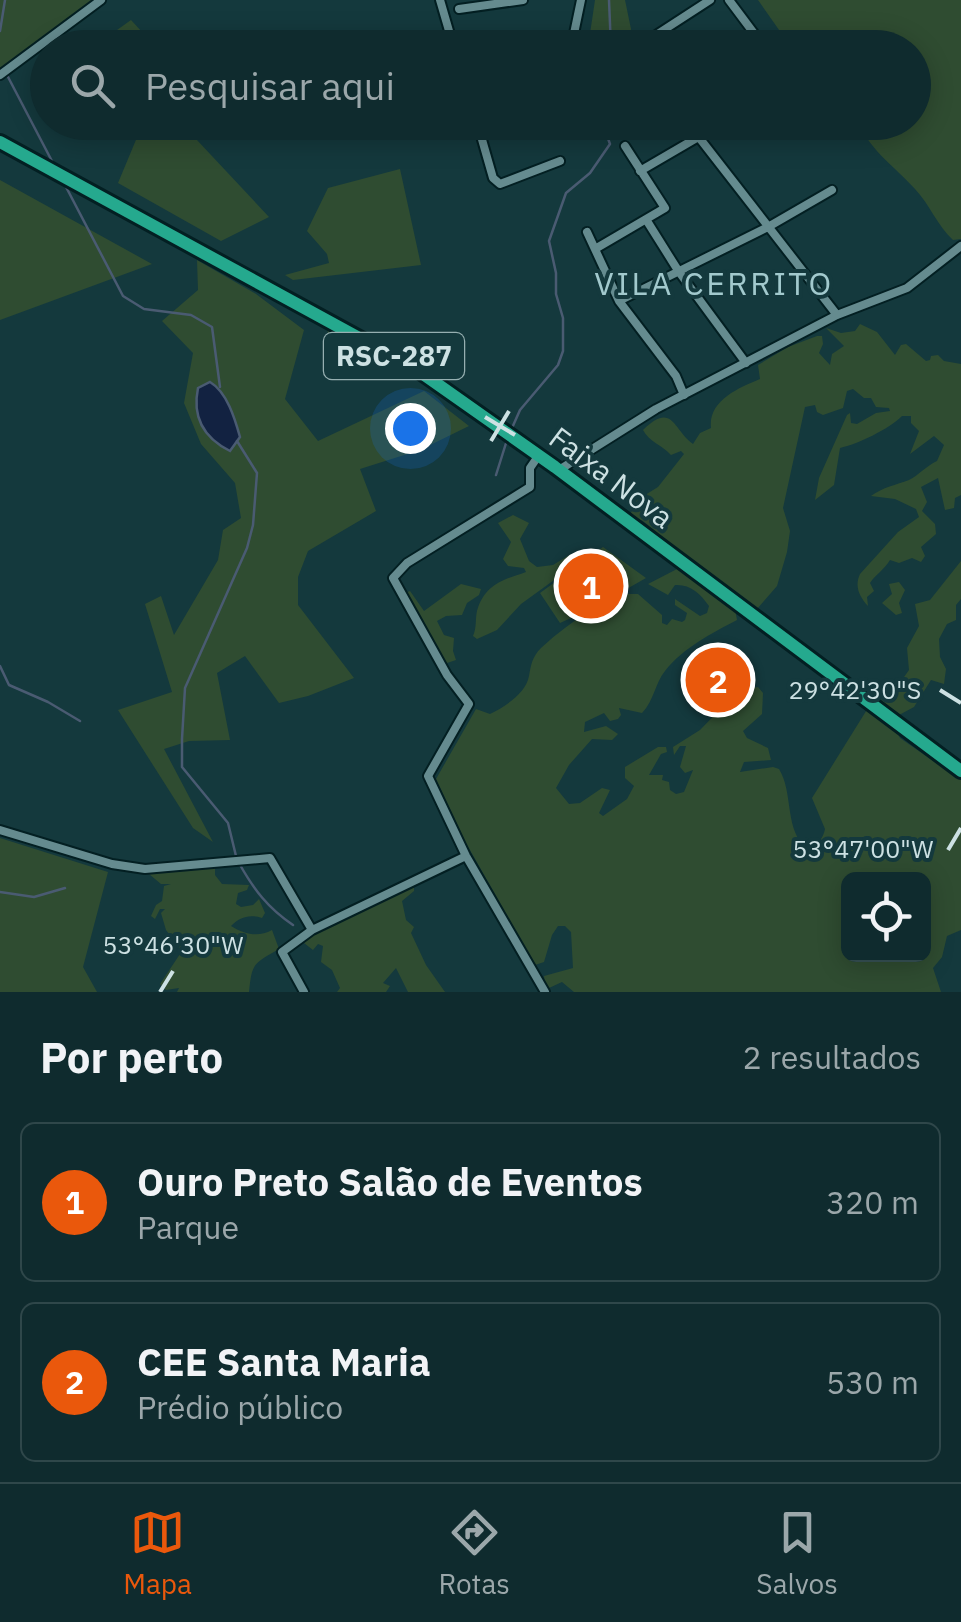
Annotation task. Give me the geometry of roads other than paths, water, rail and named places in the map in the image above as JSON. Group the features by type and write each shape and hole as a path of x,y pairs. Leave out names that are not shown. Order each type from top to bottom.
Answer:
{"highway":[{"name":"Faixa Nova","path":"0,142 372,342 435,382 539,455 961,771"}],"street":[{"path":"61,30 102,0"},
{"path":"440,0 449,30"},
{"path":"459,9 524,0"},
{"path":"575,30 582,0"},
{"path":"664,30 710,0"},
{"path":"729,0 751,30"},
{"path":"0,75 30,53"},
{"path":"482,140 493,178 504,184 560,161"},
{"path":"640,171 695,140"},
{"path":"701,140 836,315"},
{"path":"594,249 665,208 625,146"},
{"path":"619,301 768,227 832,190"},
{"path":"647,221 678,272 746,363"},
{"path":"587,232 619,301 676,376 684,395"},
{"path":"559,470 684,395 836,315 908,288 961,246"},
{"path":"539,455 530,468 530,486 407,563 394,576 447,674 469,704 428,776 466,856 546,992"},
{"path":"0,830 112,864 145,869 270,858 312,930"},
{"path":"304,992 282,952 312,930 466,856"}],"water":[{"path":"210,382 226,399 238,430 240,437 230,451 213,440 199,417 198,388"}],"waterway":[{"path":"0,31 5,0"},
{"path":"609,0 610,30"},
{"path":"7,75 30,119"},
{"path":"41,140 54,165"},
{"path":"512,428 520,410 558,365 563,351 563,318 549,241 566,193 590,173 610,144 609,140"},
{"path":"65,185 123,296 144,309 191,315 212,327 220,387"},
{"path":"496,475 507,440"},
{"path":"236,856 228,823 182,767 182,739 185,688 247,548 253,525 257,473 237,441"},
{"path":"0,666 9,685 80,721"},
{"path":"239,863 262,898 293,925"},
{"path":"0,892 34,897 65,888"}],"place":[{"name":"Ouro Preto Salão de Eventos","path":"591,586"},
{"name":"CEE Santa Maria","path":"718,680"}],"district":[{"name":"VILA CERRITO","path":"714,284"}]}
